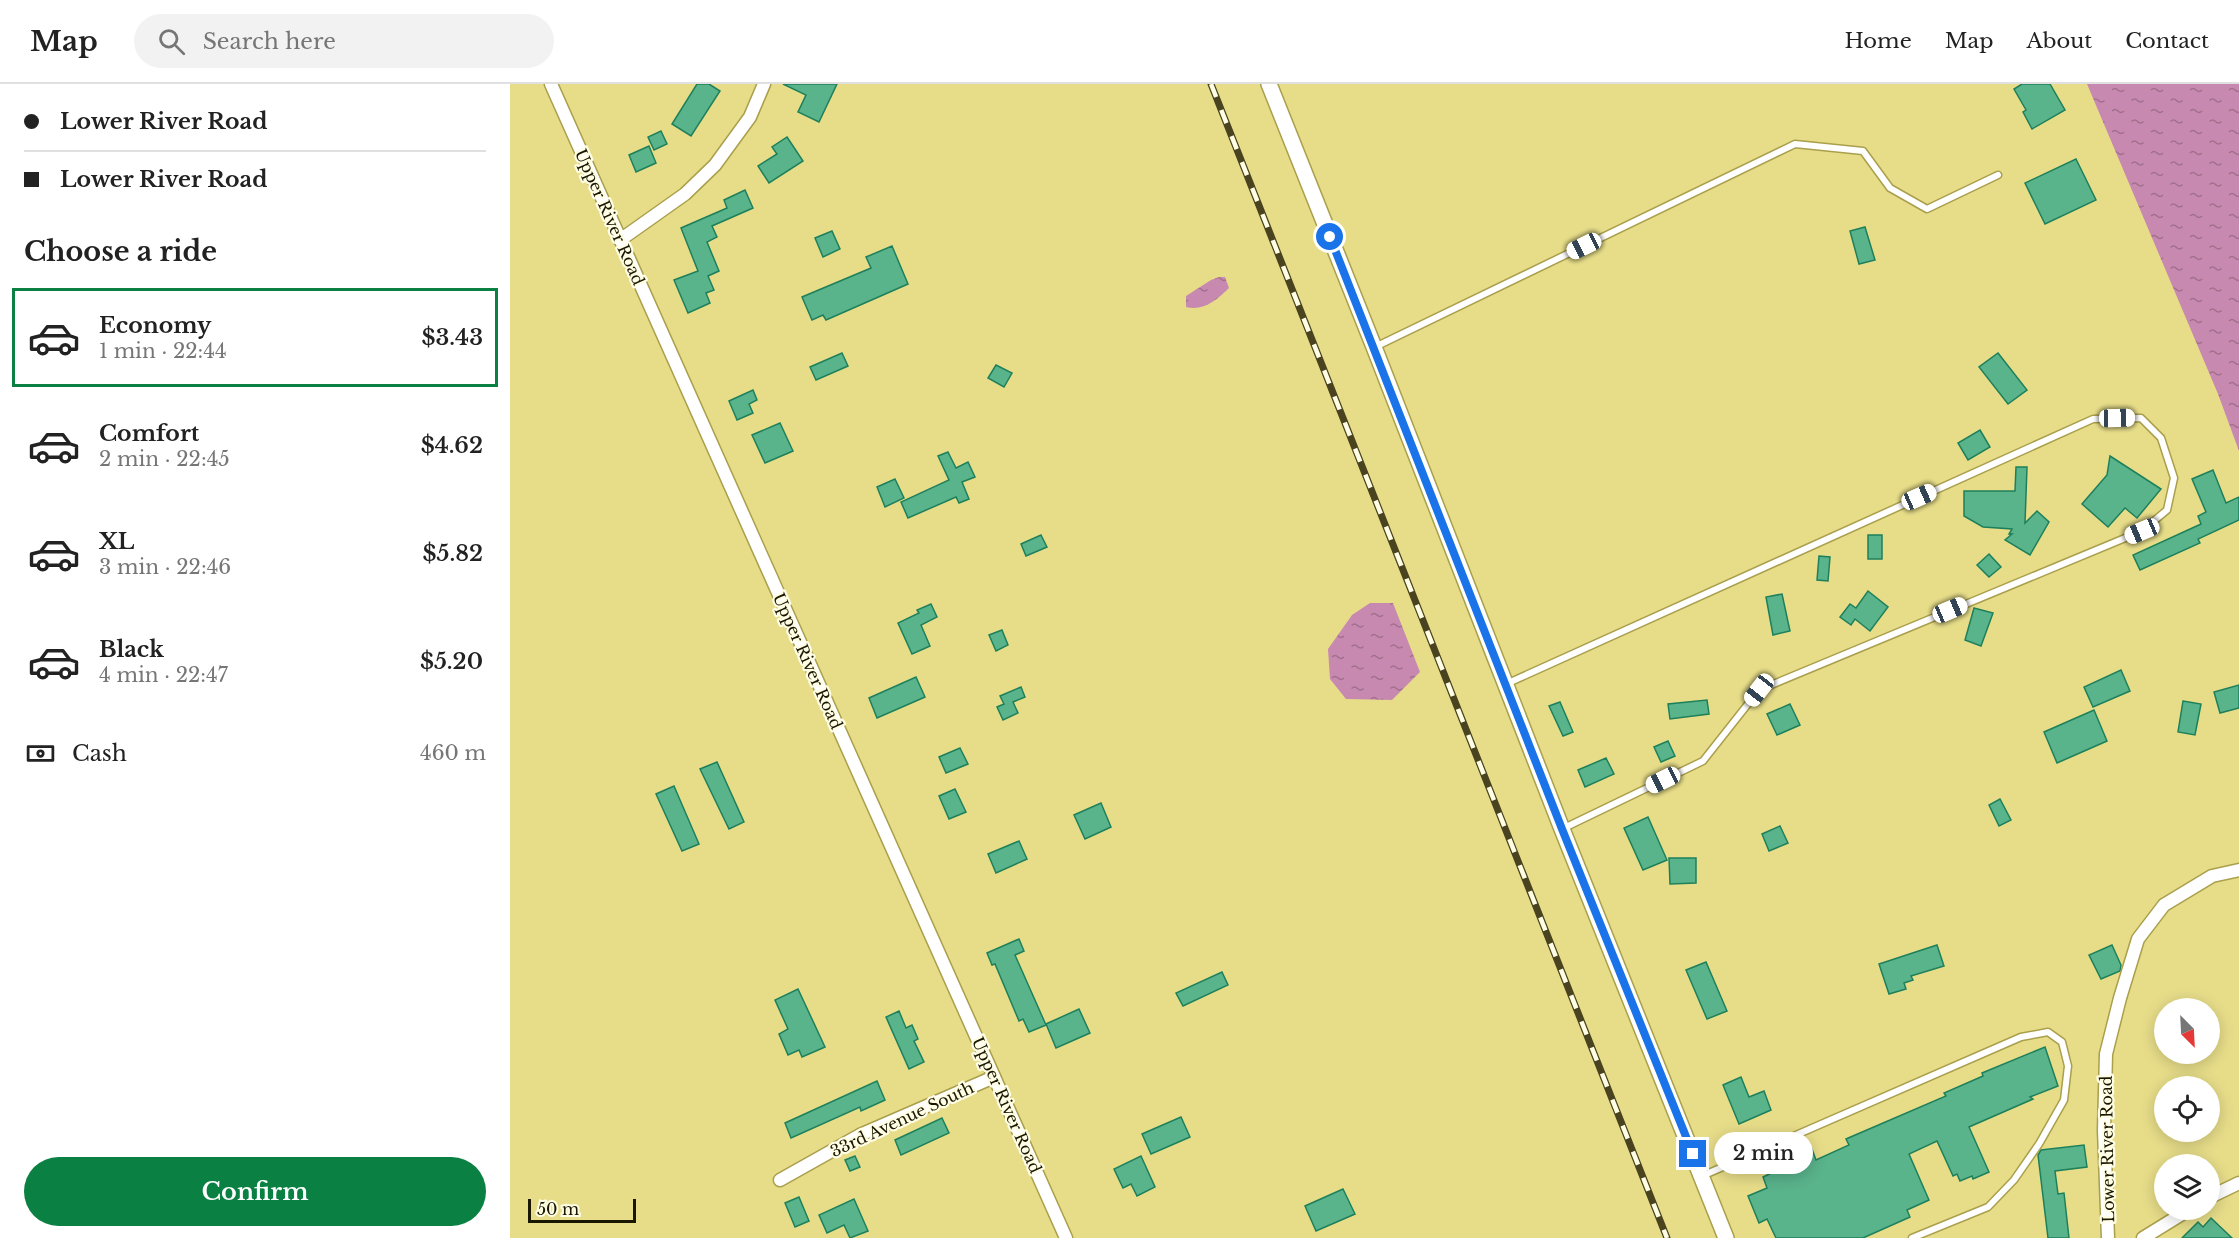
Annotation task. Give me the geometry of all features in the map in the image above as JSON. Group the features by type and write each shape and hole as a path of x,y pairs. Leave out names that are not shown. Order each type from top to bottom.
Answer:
{"street":[{"name":"Upper River Road","path":"551,84 1066,1238"},
{"path":"620,240 685,194 714,165 750,117 764,84"},
{"path":"1269,84 1562,829 1726,1238"},
{"name":"Lower River Road","path":"2108,1238 2104,1130 2106,1054 2138,939 2164,905 2212,876 2239,870"},
{"name":"33rd Avenue South","path":"780,1180 860,1135 994,1077"},
{"path":"2220,1192 2239,1183"},
{"path":"2143,1238 2172,1220"}],"lane":[{"path":"1374,347 1795,144 1863,151 1890,188 1928,209 1998,175"},
{"path":"1506,684 2093,418 2141,418 2161,438 2174,478 2168,510 2142,531 1759,690 1703,761 1562,829"},
{"path":"1702,1176 2021,1037 2048,1032 2062,1042 2068,1066 2064,1100 2039,1144 2014,1180 1989,1207 1912,1238"}],"water":[{"path":"2087,84 2239,84 2239,451 2218,394"},
{"path":"1219,277 1225,277 1229,288 1225,292 1204,306 1186,307 1186,296"},
{"path":"1370,603 1393,603 1420,672 1392,700 1346,699 1330,679 1328,649 1352,615"}],"building":[{"path":"697,84 709,84 720,91 691,136 672,124"},
{"path":"783,84 837,84 819,122 798,112 806,95"},
{"path":"2022,84 2050,84 2065,110 2032,129 2023,112 2026,110 2014,89"},
{"path":"661,131 667,144 654,150 648,137"},
{"path":"787,137 803,161 769,183 758,166 777,154 772,147"},
{"path":"649,146 656,163 636,172 629,155"},
{"path":"2076,159 2096,200 2045,224 2025,183"},
{"path":"745,190 753,208 712,226 717,237 707,242 719,271 708,276 714,290 706,293 710,303 688,313 674,280 698,271 681,228 727,208 724,200"},
{"path":"1865,227 1875,260 1859,264 1850,231"},
{"path":"832,231 840,249 823,257 815,238"},
{"path":"892,246 908,284 826,320 823,315 812,320 802,297 871,268 866,257"},
{"path":"842,353 848,366 816,380 810,367"},
{"path":"1998,353 2027,390 2008,404 1979,367"},
{"path":"996,365 1012,373 1004,387 988,378"},
{"path":"753,390 757,400 749,404 753,413 737,420 729,401"},
{"path":"780,423 793,451 765,463 752,435"},
{"path":"1980,430 1990,447 1968,460 1958,443"},
{"path":"948,452 956,468 968,462 975,477 962,482 969,499 959,503 956,497 908,518 901,502 949,480 938,456"},
{"path":"2110,456 2161,489 2137,518 2125,508 2108,527 2082,504 2107,475"},
{"path":"2016,467 2027,467 2025,523 2037,511 2049,522 2030,555 2005,540 2012,534 2009,534 2012,529 1983,527 1964,516 1964,491 2015,491"},
{"path":"2213,470 2226,503 2239,497 2239,520 2198,539 2200,543 2140,570 2133,555 2201,524 2198,516 2206,512 2192,479"},
{"path":"895,479 904,498 885,507 877,487"},
{"path":"1041,535 1047,547 1026,556 1021,544"},
{"path":"1868,535 1882,535 1882,559 1868,559"},
{"path":"1989,554 2001,567 1989,577 1977,565"},
{"path":"1819,556 1830,557 1828,581 1817,580"},
{"path":"1868,591 1888,607 1870,631 1855,619 1851,625 1840,617 1850,604 1856,608"},
{"path":"1782,594 1790,631 1773,635 1766,597"},
{"path":"931,604 937,617 921,625 930,646 912,654 898,623 919,613 917,610"},
{"path":"1974,608 1993,613 1981,646 1965,640"},
{"path":"1002,630 1008,645 996,651 989,635"},
{"path":"2121,670 2130,691 2093,707 2084,687"},
{"path":"916,677 925,697 877,718 869,698"},
{"path":"2239,685 2239,708 2220,713 2214,692"},
{"path":"1021,687 1025,697 1013,702 1018,713 1003,720 997,707 1004,704 1000,696"},
{"path":"1707,700 1709,714 1670,719 1668,704"},
{"path":"2183,701 2201,704 2195,735 2178,732"},
{"path":"1560,702 1573,732 1563,736 1549,706"},
{"path":"1790,704 1800,725 1777,735 1767,714"},
{"path":"2094,710 2107,741 2057,763 2044,732"},
{"path":"1668,741 1675,756 1661,762 1654,747"},
{"path":"960,748 968,764 946,773 939,757"},
{"path":"1606,758 1614,774 1585,787 1578,770"},
{"path":"717,762 744,822 729,829 700,769"},
{"path":"674,786 699,844 682,851 656,794"},
{"path":"955,789 966,812 949,819 939,796"},
{"path":"2000,799 2011,820 1999,826 1989,805"},
{"path":"1101,803 1111,827 1085,839 1074,815"},
{"path":"1648,817 1667,860 1643,870 1624,828"},
{"path":"1780,826 1788,843 1769,851 1762,834"},
{"path":"1019,841 1027,859 996,873 988,854"},
{"path":"1669,858 1696,858 1696,883 1670,884"},
{"path":"1019,939 1024,951 1015,955 1046,1025 1029,1032 1023,1019 1019,1021 995,964 992,965 987,953"},
{"path":"1937,945 1944,966 1911,976 1913,980 1904,983 1906,989 1889,994 1879,964"},
{"path":"2112,945 2121,965 2120,971 2101,979 2089,955"},
{"path":"1706,962 1727,1011 1707,1019 1686,970"},
{"path":"1222,972 1228,985 1183,1006 1176,993"},
{"path":"798,989 825,1047 802,1057 799,1050 788,1055 779,1034 788,1029 775,1000"},
{"path":"1079,1009 1090,1033 1056,1048 1046,1024"},
{"path":"899,1011 906,1028 912,1025 918,1039 914,1041 924,1062 909,1069 886,1017"},
{"path":"2045,1047 2058,1086 1969,1127 1989,1172 1973,1179 1972,1176 1960,1181 1957,1174 1953,1176 1937,1141 1909,1154 1929,1200 1907,1210 1910,1217 1863,1238 1776,1238 1767,1219 1759,1223 1748,1196 1767,1188 1763,1177 1804,1158 1802,1154 1812,1149 1816,1160 1849,1145 1846,1139 1946,1096 1944,1093 1983,1076 1982,1073"},
{"path":"1741,1077 1749,1097 1764,1091 1771,1110 1739,1124 1723,1085"},
{"path":"877,1081 885,1100 861,1111 860,1107 791,1138 785,1123"},
{"path":"1181,1117 1190,1137 1151,1154 1142,1134"},
{"path":"942,1118 949,1133 901,1155 895,1140"},
{"path":"2084,1145 2087,1167 2055,1171 2058,1194 2064,1193 2069,1238 2048,1238 2038,1155 2041,1150"},
{"path":"855,1156 860,1167 850,1171 845,1160"},
{"path":"1141,1156 1155,1187 1137,1196 1131,1184 1123,1188 1114,1169"},
{"path":"1343,1189 1355,1214 1316,1231 1305,1206"},
{"path":"799,1197 809,1221 795,1227 785,1203"},
{"path":"854,1199 868,1231 850,1238 844,1225 827,1233 819,1215"},
{"path":"2209,1220 2213,1220 2232,1238 2182,1238 2198,1222 2203,1227"}],"railway":[{"path":"1211,84 1667,1238"}],"route":[{"path":"1330,237 1562,829 1693,1154"}]}
